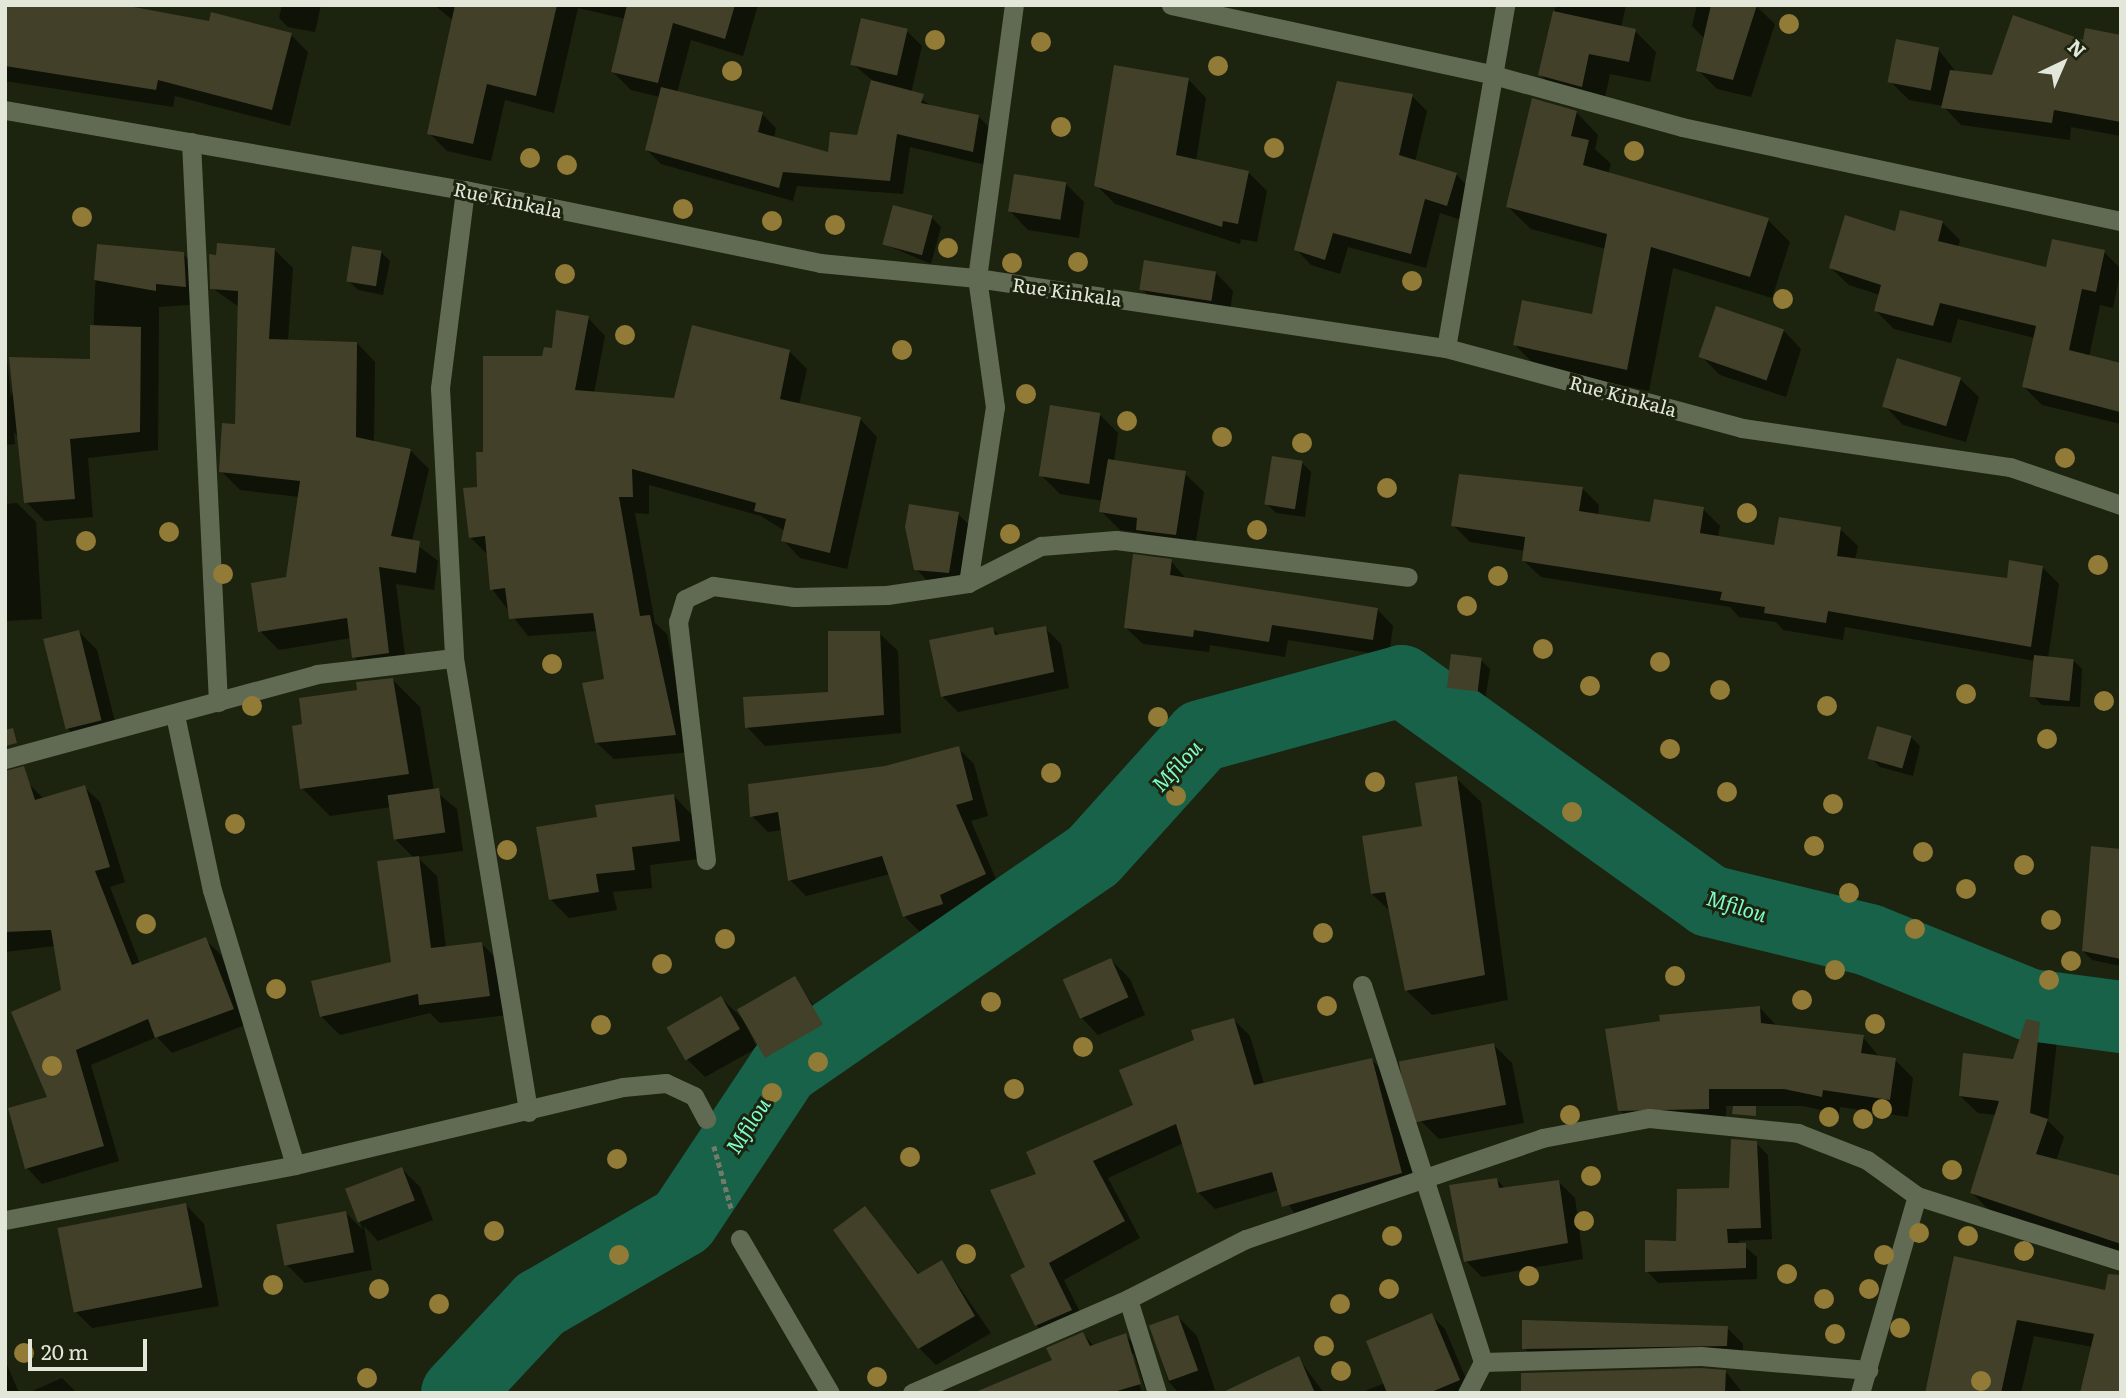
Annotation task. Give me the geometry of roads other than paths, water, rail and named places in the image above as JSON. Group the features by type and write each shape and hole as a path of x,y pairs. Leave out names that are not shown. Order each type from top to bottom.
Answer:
{"street":[{"path":"968,583 995,407 977,278 1014,5"},
{"path":"1171,5 1490,74 1682,127 2121,221"},
{"path":"1446,348 1490,74 1505,5"},
{"name":"Rue Kinkala","path":"5,110 465,190 820,263 977,278 1446,348 1742,428 2010,467 2121,505"},
{"path":"191,142 218,702"},
{"path":"465,190 440,388 454,658 528,1112"},
{"path":"706,860 678,622 684,599 713,586 794,597 887,595 968,583 1041,546 1116,540 1408,577"},
{"path":"5,759 175,715 317,674 454,658"},
{"path":"175,715 212,890 295,1165"},
{"path":"1362,985 1483,1362 1466,1393"},
{"path":"5,1220 295,1165 666,1083 694,1096 706,1119"},
{"path":"912,1393 1128,1299 1246,1239 1542,1138 1649,1118 1798,1133 1867,1160 1917,1196 2121,1261"},
{"path":"1860,1393 1917,1196"},
{"path":"740,1239 830,1393"},
{"path":"1128,1299 1157,1393"},
{"path":"1483,1362 1701,1356 1868,1370"}],"waterway":[{"name":"Mfilou","path":"457,1393 540,1304 683,1221 784,1069 1093,856 1201,736 1402,681 1709,901 1869,940 2030,1005 2121,1017"}]}
